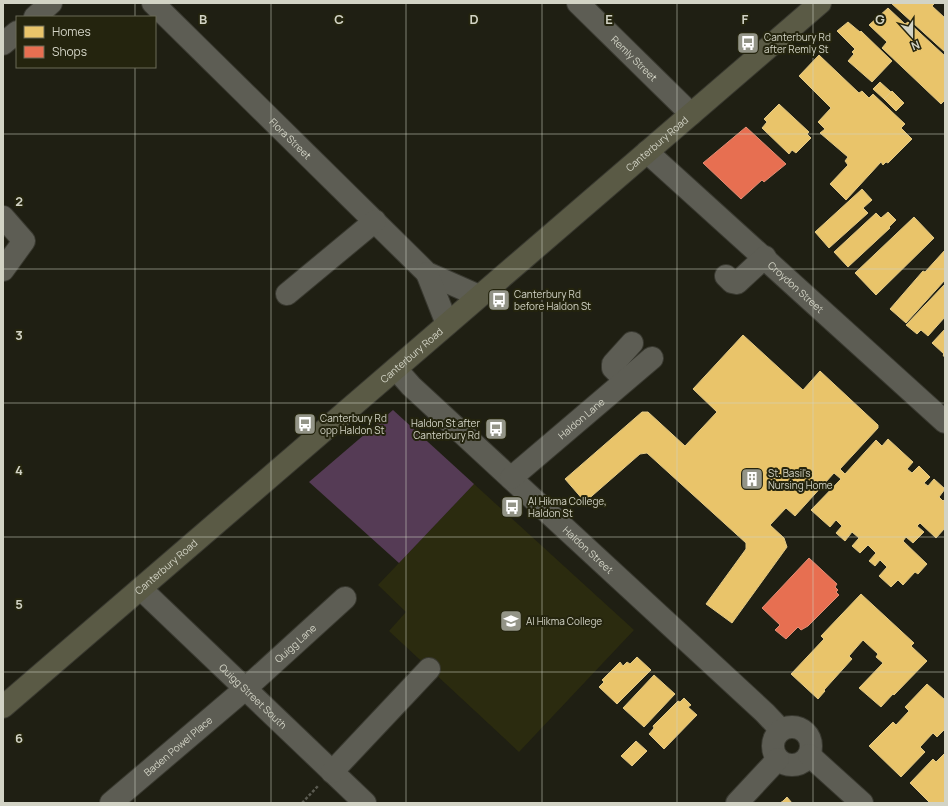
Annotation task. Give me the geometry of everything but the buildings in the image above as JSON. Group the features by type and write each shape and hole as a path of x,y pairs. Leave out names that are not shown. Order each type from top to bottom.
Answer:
{"highway":[{"name":"Canterbury Road","path":"3,707 820,3"}],"street":[{"path":"36,16 51,3"},
{"name":"Flora Street","path":"153,3 427,274 479,296"},
{"name":"Remly Street","path":"578,3 691,114"},
{"path":"3,44 16,33"},
{"name":"Croydon Street","path":"647,152 765,256 945,422"},
{"path":"3,217 24,242 3,270"},
{"path":"287,294 375,221"},
{"path":"726,276 732,282 737,283 765,256"},
{"name":"Flora Street","path":"427,274 447,324"},
{"path":"625,380 613,368 613,364 632,343"},
{"name":"Haldon Lane","path":"511,478 652,358"},
{"name":"Haldon Street","path":"396,369 411,386 765,713 781,730"},
{"name":"Quigg Street South","path":"141,589 365,803"},
{"name":"Quigg Lane","path":"245,689 345,598"},
{"path":"332,772 429,669"},
{"name":"Baden Powel Place","path":"111,803 245,689"},
{"path":"793,727 804,732 811,742 809,755 800,763 795,765 783,763 778,760 772,748 773,741 781,730 793,727"},
{"path":"809,755 862,803"},
{"path":"737,803 778,760"}],"shaded area":[{"path":"393,410 474,484 399,563 309,482"},
{"name":"Al Hikma College","path":"474,484 634,630 519,752 389,631 406,612 378,585"}],"place":[{"name":"Canterbury Rd after Remly St","path":"748,43"},
{"name":"Canterbury Rd before Haldon St","path":"499,300"},
{"name":"Canterbury Rd opp Haldon St","path":"305,424"},
{"name":"Haldon St after Canterbury Rd","path":"496,429"},
{"name":"St. Basil's Nursing Home","path":"752,479"},
{"name":"Al Hikma College, Haldon St","path":"512,507"},
{"name":"Al Hikma College","path":"511,621"}]}
